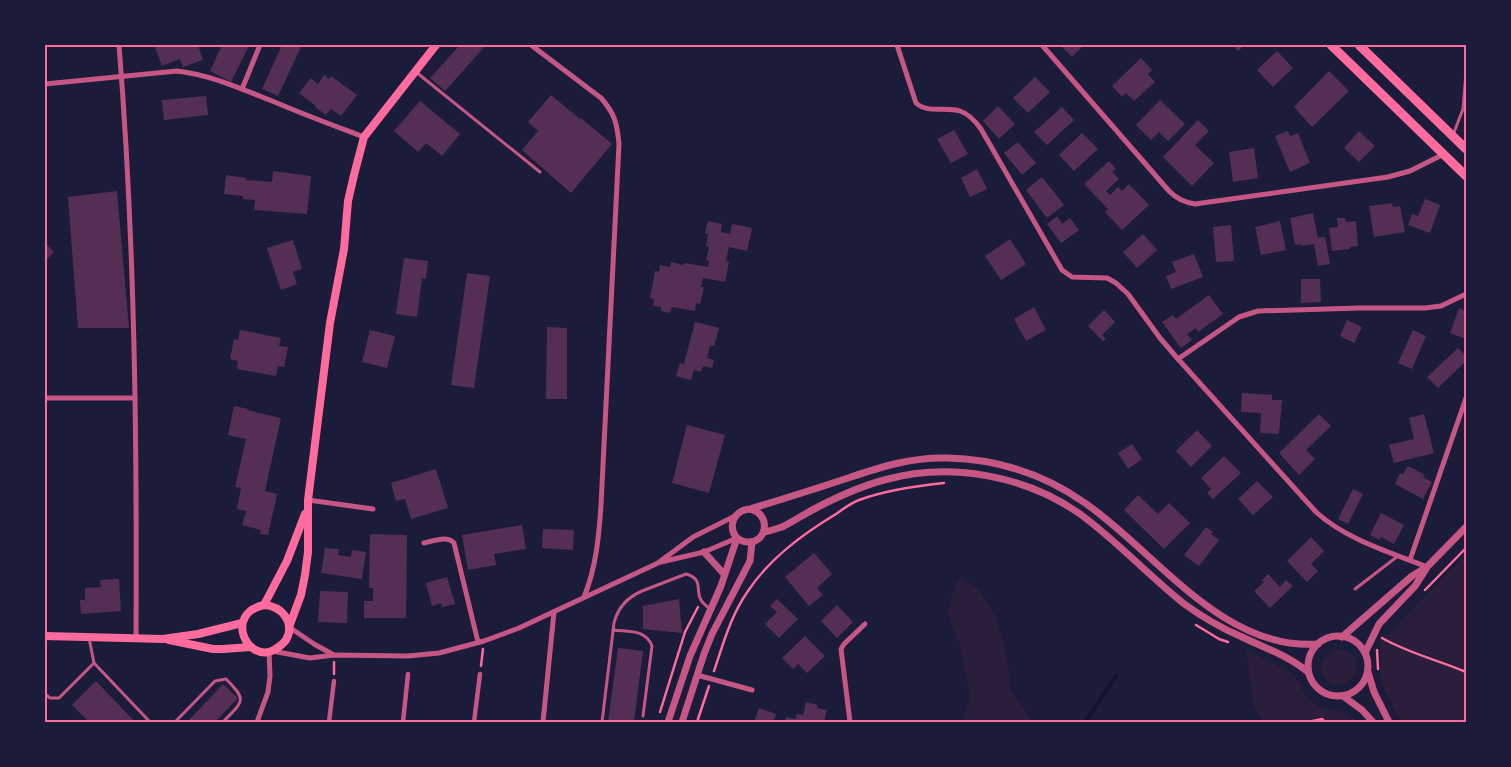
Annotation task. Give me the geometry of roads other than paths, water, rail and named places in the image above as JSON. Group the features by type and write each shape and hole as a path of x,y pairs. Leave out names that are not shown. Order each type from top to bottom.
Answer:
{"main road":[{"path":"289,627 283,613 271,605 256,606 245,616 242,623 243,636 251,647 271,652 279,647 285,641 288,634 306,576 308,552 307,510 330,323 344,249 348,201 364,137 436,45"},
{"path":"1330,45 1466,176"},
{"path":"1359,45 1466,149"},
{"path":"264,605 287,561 307,510"},
{"path":"45,636 163,639 198,634 242,623"},
{"path":"163,639 213,649 251,647"}],"street":[{"path":"119,45 131,232 137,520 136,639"},
{"path":"242,89 260,45"},
{"path":"531,45 601,98 612,113 617,128 619,144 601,505 597,547 588,588 584,597"},
{"path":"897,45 916,103 926,109 960,111 975,121 1062,270 1072,277 1107,278 1128,294 1156,333 1178,359 1325,521 1348,535 1427,567"},
{"path":"1042,45 1169,192 1186,203 1195,204 1388,177 1410,171 1444,154"},
{"path":"45,84 177,71 210,78 242,89 364,137"},
{"path":"1178,359 1239,318 1258,311 1425,308 1441,306 1466,294"},
{"path":"45,398 135,398"},
{"path":"1410,560 1466,398"},
{"path":"658,563 693,537 736,516 743,510 886,465 916,459 976,459 1034,474 1061,487 1086,503 1189,592 1244,628 1274,640 1296,644 1318,644"},
{"path":"764,532 781,527 852,491 889,479 945,472 974,474 1002,479 1055,499 1080,514 1182,602 1201,616 1221,628 1286,657 1308,672"},
{"path":"308,500 373,508"},
{"path":"736,516 732,522 732,528 737,538 746,542 752,542 764,532 765,525 759,513 750,509"},
{"path":"1365,653 1379,624 1415,586 1427,567 1466,527"},
{"path":"256,722 268,692 271,652 310,658 334,655 414,656 439,653 484,641 519,628 658,563 704,552 737,538"},
{"path":"668,722 690,656 721,586 737,538"},
{"path":"424,543 448,539 454,543 478,642"},
{"path":"682,722 712,634 750,561 752,542"},
{"path":"704,552 724,574"},
{"path":"1342,636 1412,576 1427,567"},
{"path":"543,722 554,612"},
{"path":"850,722 841,649 865,624"},
{"path":"289,627 334,655"},
{"path":"1342,636 1358,644 1365,653 1368,671 1366,680 1360,688 1352,693 1334,697 1325,694 1317,688 1308,672 1308,662 1318,644 1329,638 1342,636"},
{"path":"1368,671 1374,692 1389,722"},
{"path":"403,722 408,674"},
{"path":"474,722 480,674"},
{"path":"697,675 752,690"},
{"path":"329,722 334,681"},
{"path":"1343,696 1362,710 1373,722"}],"lane":[{"path":"415,71 540,172"},
{"path":"1452,136 1463,109 1466,73"},
{"path":"1355,589 1399,556"},
{"path":"602,722 613,630 616,616 624,603 642,591 682,575 690,575 696,580 701,601 711,610"},
{"path":"613,630 647,636 652,646 643,716"},
{"path":"89,637 94,664 150,722"},
{"path":"45,694 50,698 58,698 94,664"},
{"path":"175,722 215,681 220,679 226,680 239,692 240,696 237,707 223,722"}],"waterway":[{"path":"1085,722 1116,676"}]}
